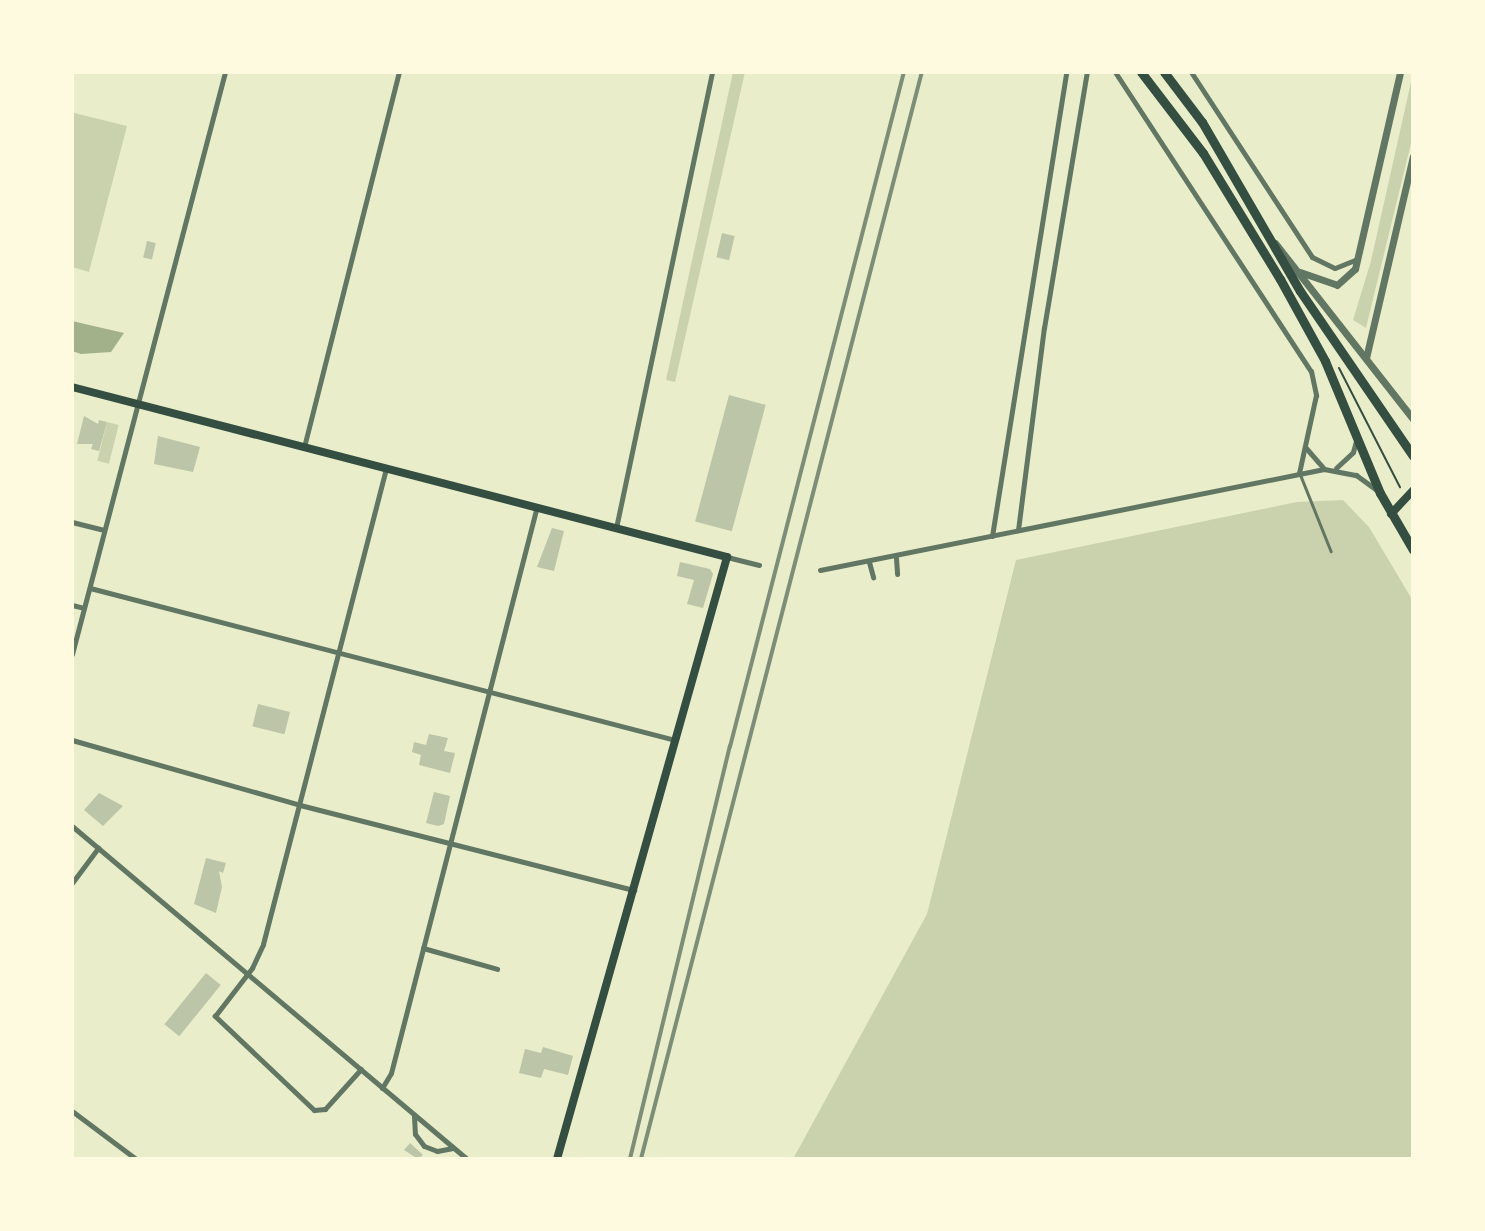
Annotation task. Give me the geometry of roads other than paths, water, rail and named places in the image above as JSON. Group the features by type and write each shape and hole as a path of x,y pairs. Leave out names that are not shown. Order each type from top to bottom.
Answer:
{"highway":[{"path":"1141,72 1203,153 1314,340 1380,492 1413,550"},
{"path":"1164,72 1202,122 1273,240 1300,291 1413,456"}],"main road":[{"path":"72,387 727,557 557,1159"},
{"path":"1391,514 1413,490"}],"street":[{"path":"72,654 140,404 225,72"},
{"path":"304,447 400,72"},
{"path":"616,528 712,72"},
{"path":"992,536 1066,72"},
{"path":"1018,530 1044,328 1087,72"},
{"path":"1191,72 1311,257 1335,268 1360,257"},
{"path":"1300,272 1337,285 1350,278 1360,257 1399,76 1406,72"},
{"path":"1118,74 1311,371 1316,396 1299,474"},
{"path":"1366,358 1413,156"},
{"path":"1273,240 1413,419"},
{"path":"1336,468 1353,452 1356,435"},
{"path":"1306,448 1324,469"},
{"path":"361,1069 325,1109 314,1110 217,1022 216,1012 248,974 263,944 386,468"},
{"path":"820,570 896,558 1018,530 1324,469 1336,468 1364,479 1380,492"},
{"path":"382,1088 391,1073 537,506"},
{"path":"72,522 104,530"},
{"path":"727,557 759,565"},
{"path":"896,558 897,574"},
{"path":"869,562 873,577"},
{"path":"90,588 675,740"},
{"path":"72,605 84,608"},
{"path":"72,740 300,805 634,890"},
{"path":"72,825 467,1159"},
{"path":"72,883 98,848"},
{"path":"423,948 497,969"},
{"path":"72,1111 136,1159"},
{"path":"414,1116 415,1134 424,1146 437,1151 453,1148"}],"lane":[{"path":"1299,474 1331,551"}],"railway":[{"path":"630,1159 730,747 904,72"},
{"path":"641,1159 922,72"}]}
